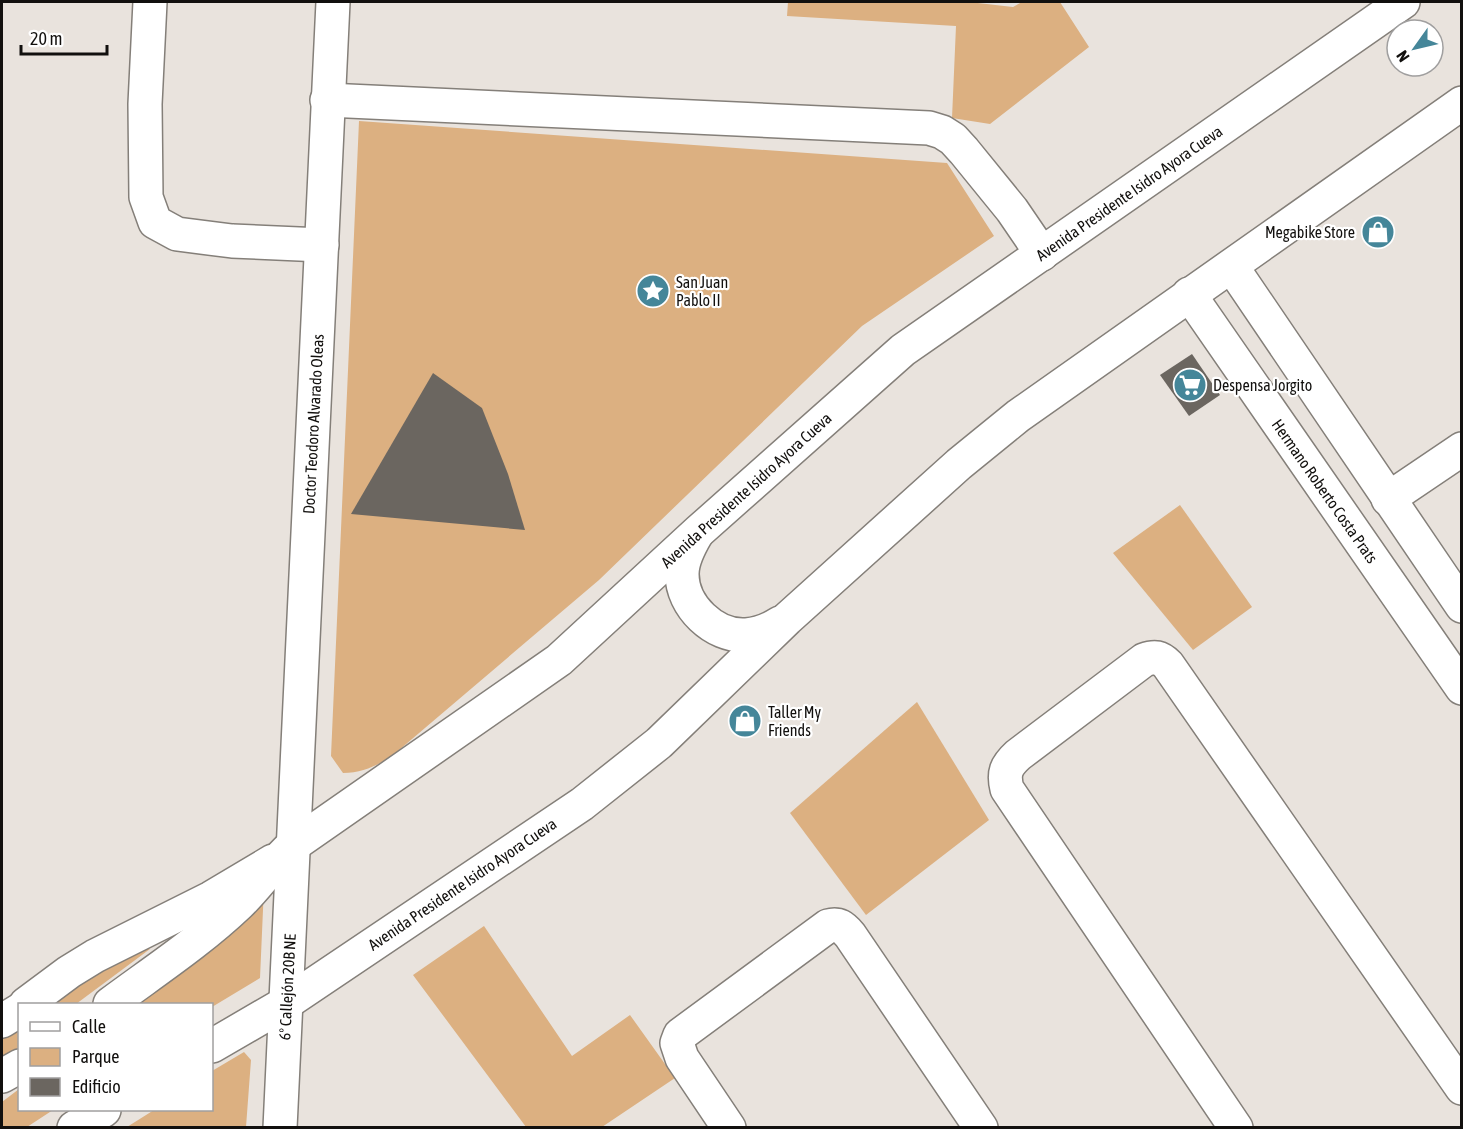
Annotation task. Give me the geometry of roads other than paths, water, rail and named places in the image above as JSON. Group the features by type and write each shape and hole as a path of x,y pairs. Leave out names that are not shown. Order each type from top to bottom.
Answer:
{"street":[{"path":"150,2 146,104 146,197 155,222 177,234 232,241 322,245"},
{"name":"Doctor Teodoro Alvarado Oleas","path":"286,851 322,245 333,2"},
{"name":"Avenida Presidente Isidro Ayora Cueva","path":"113,1003 208,932 240,903 286,851 559,660 699,531 903,350 1403,2"},
{"path":"327,100 929,128 953,139 964,151 1012,210 1042,254"},
{"name":"Avenida Presidente Isidro Ayora Cueva","path":"213,1045 286,1004 582,804 659,743 787,619 959,464 1010,423 1461,103"},
{"path":"1232,267 1461,606"},
{"name":"Hermano Roberto Costa Prats","path":"1190,294 1461,688"},
{"path":"1388,499 1461,449"},
{"path":"699,531 687,552 682,575 688,598 701,617 720,630 744,635 766,631 787,619"},
{"path":"1236,1128 1007,789 1004,775 1008,764 1018,755 1144,660 1153,657 1161,658 1168,665 1461,1088"},
{"path":"29,1003 69,972 95,956 211,898 286,851"},
{"name":"6° Callejón 20B NE","path":"280,1128 286,1004 286,851"},
{"path":"729,1128 682,1058 677,1043 680,1035 828,926 834,924 840,925 850,935 981,1128"},
{"path":"2,1021 18,1011"},
{"path":"2,1076 18,1067"},
{"path":"74,1128 102,1111"}],"place":[{"name":"Megabike Store","path":"1378,232"},
{"name":"San Juan Pablo II","path":"653,291"},
{"name":"Despensa Jorgito","path":"1190,385"},
{"name":"Taller My Friends","path":"745,721"}]}
